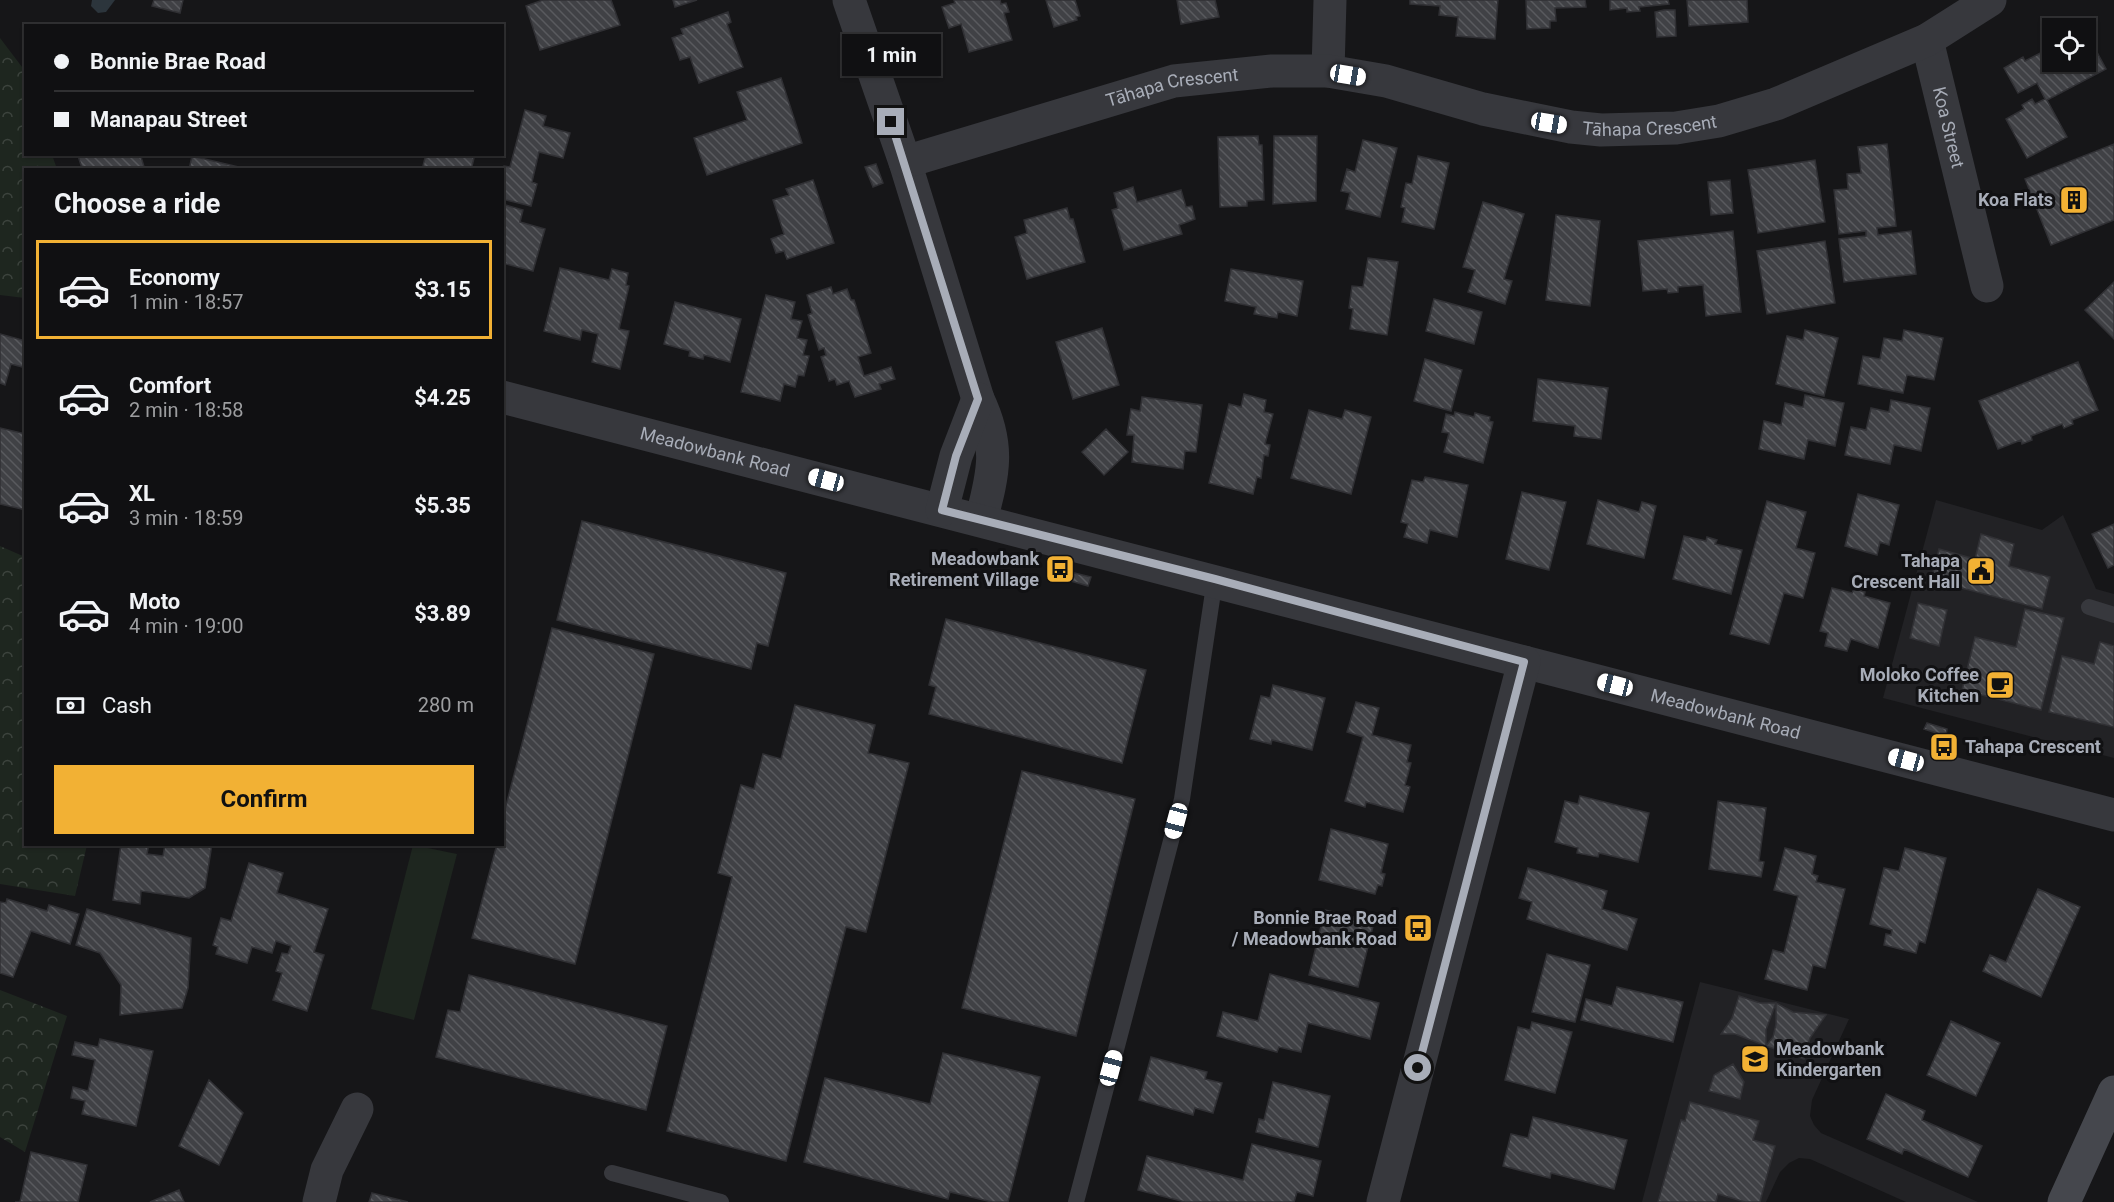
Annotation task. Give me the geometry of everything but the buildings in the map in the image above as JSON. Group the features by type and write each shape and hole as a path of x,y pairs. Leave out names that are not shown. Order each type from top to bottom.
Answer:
{"street":[{"path":"849,0 905,162 978,399 988,419 994,460 981,520"},
{"path":"1328,71 1330,0"},
{"name":"Tāhapa Crescent","path":"905,162 1174,81 1272,71 1328,71 1386,81 1483,109 1571,127 1601,130 1677,128 1719,121 1776,104 1927,40 1990,0"},
{"name":"Koa Street","path":"1927,40 1987,286"},
{"name":"Meadowbank Road","path":"504,398 1215,579 1524,662 2114,815"},
{"path":"942,510 956,456 978,399"},
{"path":"1383,1202 1524,662"},
{"path":"2064,1202 2114,1092"},
{"path":"319,1202 327,1170 357,1109"}],"lane":[{"path":"1076,1202 1182,799 1215,579"},
{"path":"2090,607 2114,615"},
{"path":"612,1173 721,1202"}],"shaded area":[{"path":"92,0 115,0 106,12 98,13 91,6"},
{"path":"1936,500 2042,530 2063,515 2096,589 2114,594 2114,758 1883,698"},
{"name":"Meadowbank Kindergarten","path":"1700,982 1849,1019 1812,1100 1810,1116 1814,1125 1821,1133 1978,1202 1906,1202 1810,1159 1799,1158 1789,1163 1780,1172 1766,1202 1642,1202"}],"green space":[{"path":"0,38 22,67 24,74 24,156 52,156 57,168 24,168 24,298 0,295"},
{"path":"0,546 24,557 24,846 87,846 75,896 0,884"},
{"path":"413,846 457,854 414,1020 371,1009"},
{"path":"0,990 67,1016 25,1152 0,1137"}],"place":[{"name":"Koa Flats","path":"2074,200"},
{"name":"Meadowbank Retirement Village","path":"1060,569"},
{"name":"Tahapa Crescent Hall","path":"1981,571"},
{"name":"Moloko Coffee Kitchen","path":"2000,685"},
{"name":"Tahapa Crescent","path":"1944,747"},
{"name":"Bonnie Brae Road / Meadowbank Road","path":"1418,928"},
{"name":"Meadowbank Kindergarten","path":"1755,1059"}],"route":[{"path":"891,122 978,399 956,456 942,510 1215,579 1524,662 1418,1068"}]}
